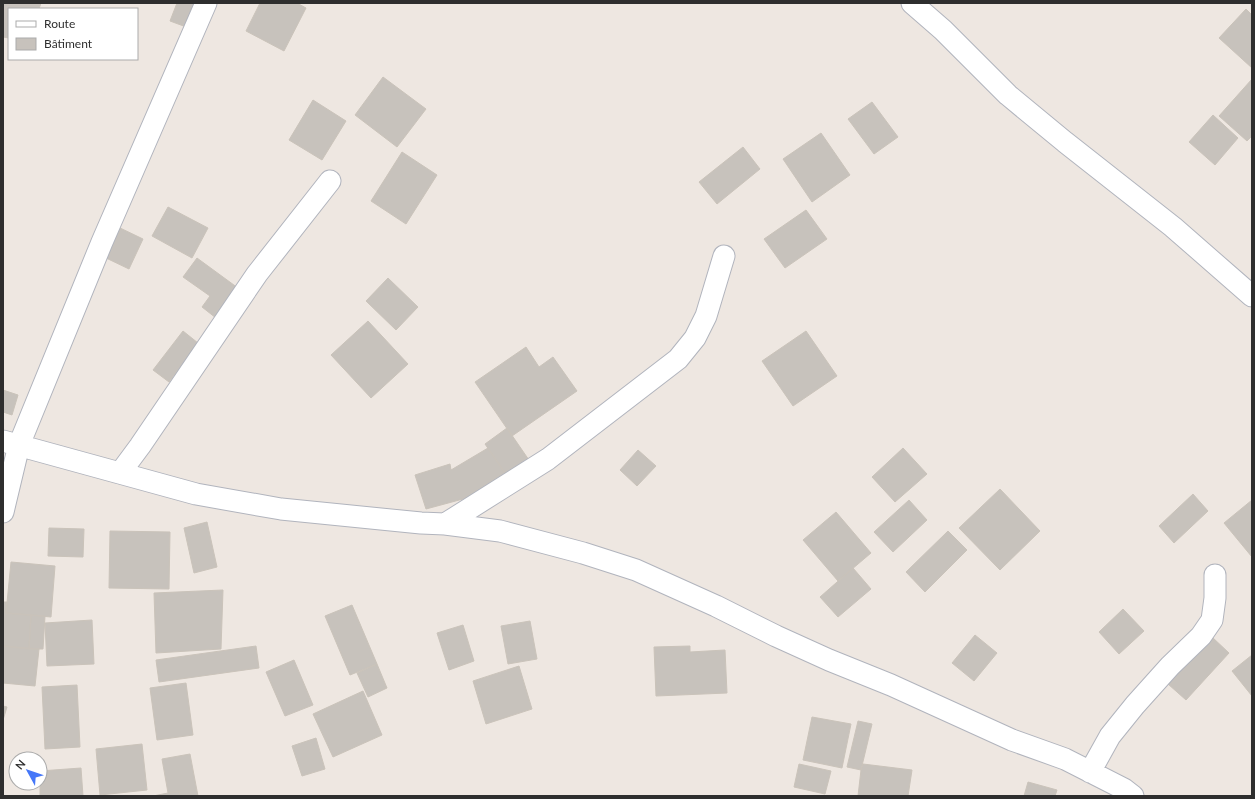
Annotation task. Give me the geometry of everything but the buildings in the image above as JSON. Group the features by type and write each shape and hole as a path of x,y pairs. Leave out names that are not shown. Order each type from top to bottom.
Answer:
{"street":[{"path":"3,512 11,443 102,242 206,3"},
{"path":"912,3 942,30 1008,95 1173,227 1252,296"},
{"path":"120,473 257,274 330,181"},
{"path":"445,524 548,459 678,359 695,338 706,316 724,256"},
{"path":"11,443 196,494 281,509 445,524 500,531 583,553 636,570 829,660 891,685 1012,740 1065,760 1124,789 1132,796"},
{"path":"1090,772 1110,736 1170,666 1201,636 1212,620 1215,598 1215,575"}]}
